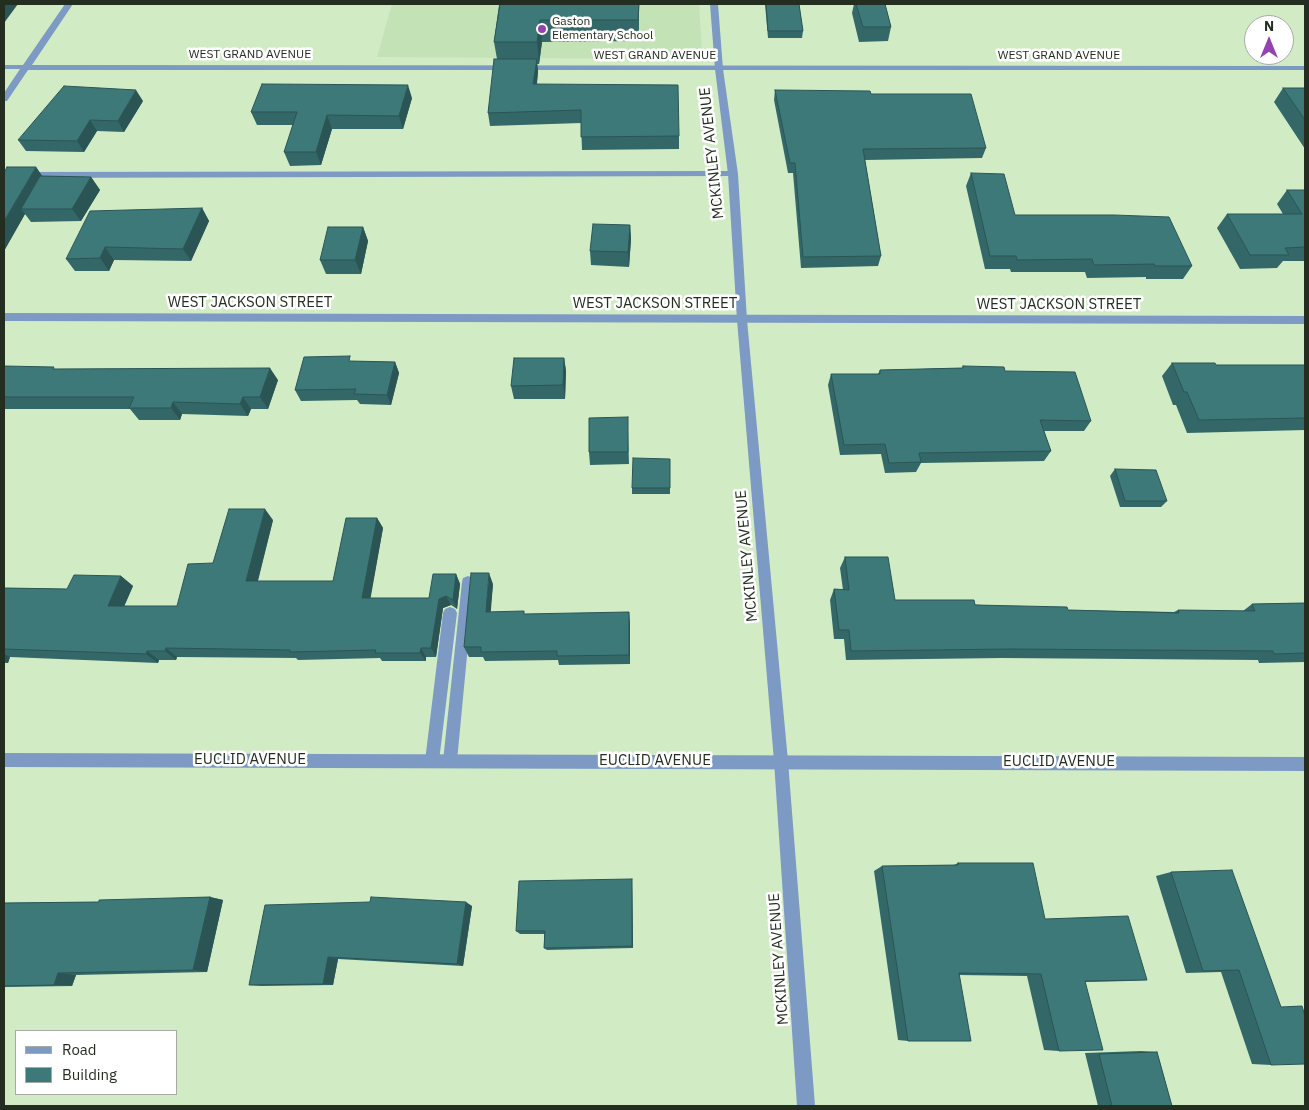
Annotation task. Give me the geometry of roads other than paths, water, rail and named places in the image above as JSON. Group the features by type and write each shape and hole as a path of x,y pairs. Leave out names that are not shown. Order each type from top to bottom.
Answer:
{"street":[{"path":"4,99 69,4"},
{"name":"MCKINLEY AVENUE","path":"714,4 719,69 733,174 742,320 782,760 806,1106"},
{"name":"WEST GRAND AVENUE","path":"4,66 719,69 1305,68"},
{"path":"4,175 733,174"},
{"name":"WEST JACKSON STREET","path":"4,317 1305,320"},
{"path":"450,760 468,582"},
{"path":"432,760 450,614"},
{"name":"EUCLID AVENUE","path":"4,760 782,760 1305,764"}],"place":[{"name":"Gaston Elementary School","path":"542,29"}]}
